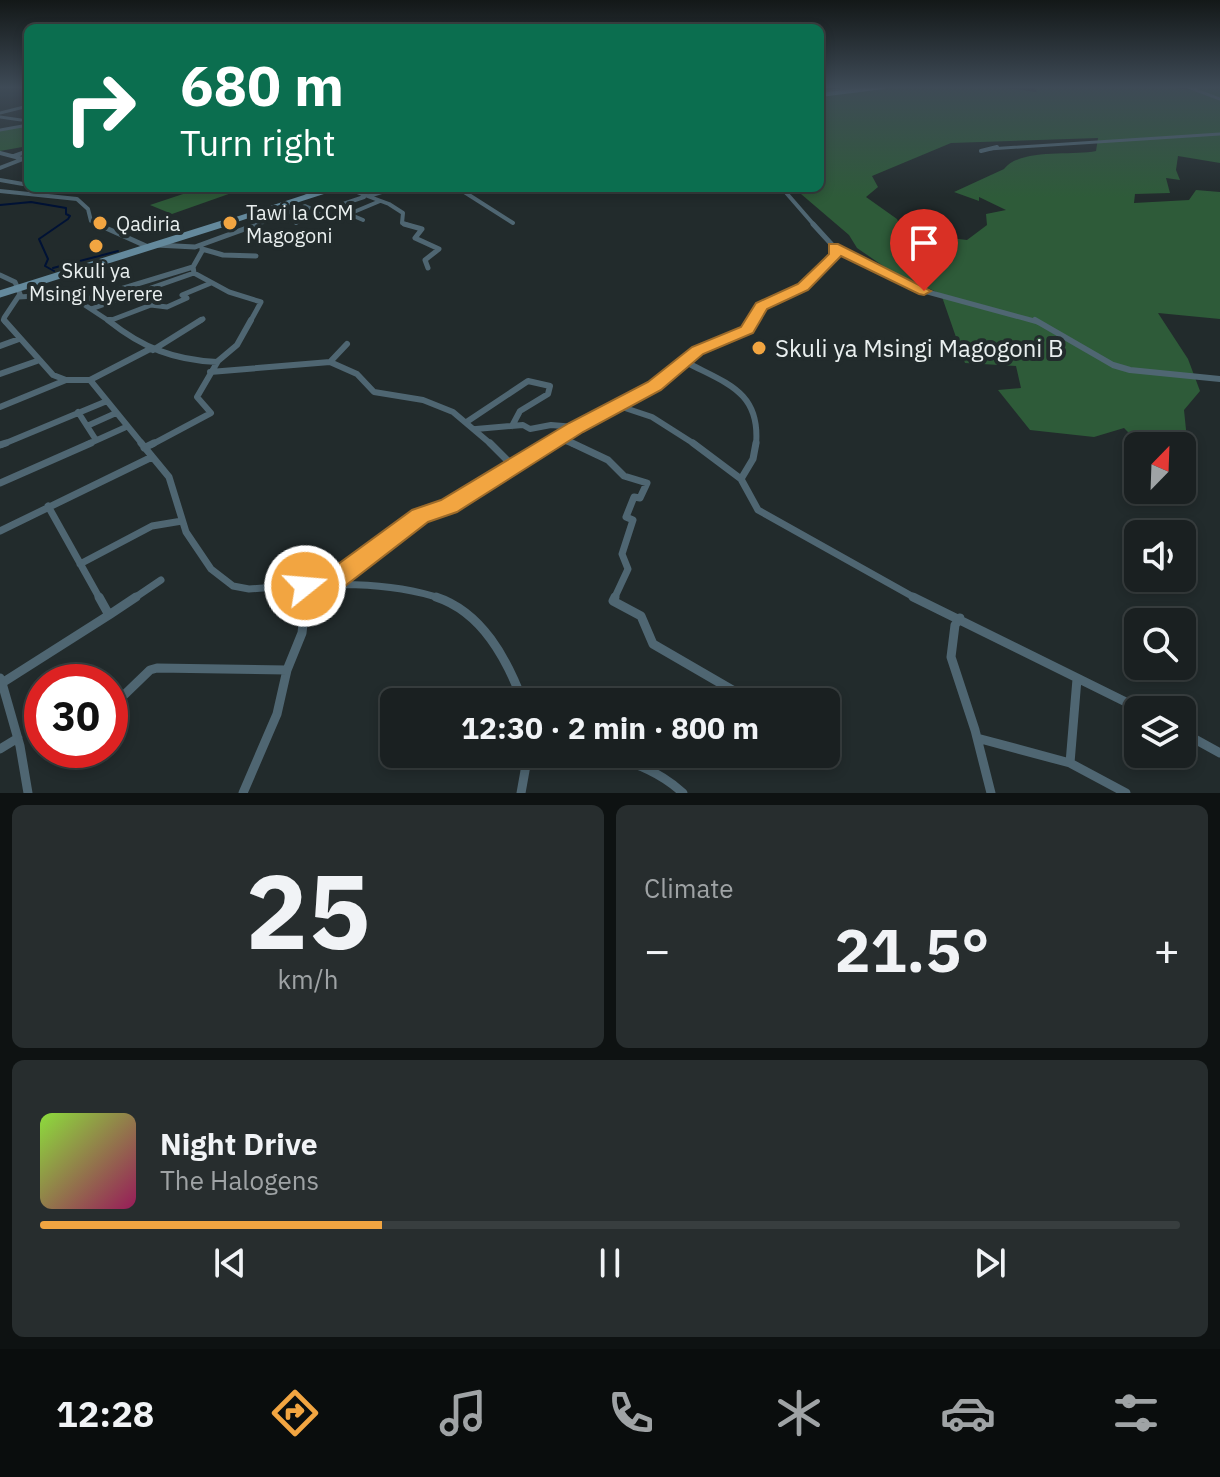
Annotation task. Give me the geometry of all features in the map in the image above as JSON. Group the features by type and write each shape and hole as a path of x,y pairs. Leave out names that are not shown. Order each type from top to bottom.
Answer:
{"main road":[{"path":"0,292 19,290 315,192"},
{"path":"148,245 321,192"}],"street":[{"path":"0,130 21,124"},
{"path":"981,151 1000,146 1220,134"},
{"path":"2,153 24,152"},
{"path":"14,156 24,152"},
{"path":"0,168 23,159 2,153"},
{"path":"0,180 16,184"},
{"path":"0,190 24,183"},
{"path":"0,190 80,200 88,209 91,221 148,245 202,248 223,255 256,256"},
{"path":"304,192 309,194"},
{"path":"355,192 403,213 402,223 422,229 415,238 439,249 425,260 428,268"},
{"path":"296,223 316,212 382,192"},
{"path":"464,192 513,223"},
{"path":"786,192 834,247 924,291 1034,320 1113,365 1130,370 1220,379"},
{"path":"298,199 316,212"},
{"path":"349,214 380,201"},
{"path":"91,309 194,270 202,248 262,220 306,206"},
{"path":"334,207 363,220"},
{"path":"327,585 420,516 449,506 515,468 576,427 654,386 698,351 747,330 762,306 803,287 835,255 834,247"},
{"path":"144,448 211,413 197,397 217,362 237,345 261,302 212,283 194,270"},
{"path":"81,301 194,270"},
{"path":"0,275 19,290 68,294 137,344 151,350 182,360 217,362"},
{"path":"109,321 151,305 167,307 187,298 182,295 212,283"},
{"path":"19,290 2,318 37,361 53,375 66,380 90,380 151,350 203,319"},
{"path":"0,346 19,339"},
{"path":"330,362 347,344"},
{"path":"0,374 37,361"},
{"path":"684,361 744,394 747,399 754,418 757,443 752,466 741,479"},
{"path":"210,372 330,362 357,374 374,392 423,400 468,421 515,468"},
{"path":"0,407 66,380"},
{"path":"90,380 169,477 186,532 220,579 249,589 378,586 415,593 465,610 518,688"},
{"path":"468,421 528,381 550,386 548,394 520,411 512,426"},
{"path":"0,445 107,401"},
{"path":"619,406 635,409 656,419 741,479 758,510 775,521 885,583 1124,701"},
{"path":"78,412 96,440"},
{"path":"87,426 116,413"},
{"path":"0,483 126,427"},
{"path":"476,429 576,427"},
{"path":"560,438 577,442 608,460 612,470 620,475 647,483 640,498 634,497 626,517 633,520 622,554 628,569 613,601 641,616 653,644 731,688"},
{"path":"0,531 152,457"},
{"path":"48,506 109,615"},
{"path":"80,564 152,526 182,521"},
{"path":"28,793 18,738 1,680 161,580"},
{"path":"243,793 277,714 287,670 303,624 282,588"},
{"path":"960,618 955,625 951,657 991,793"},
{"path":"128,691 150,670 157,668 287,670"},
{"path":"1070,763 1077,679"},
{"path":"0,749 18,738"},
{"path":"977,738 1070,763 1126,793"},
{"path":"1196,740 1220,753"},
{"path":"521,793 525,768"},
{"path":"645,768 671,781 683,793"}],"green space":[{"path":"824,124 1220,124 1220,163 1178,156 1176,170 1180,180 1166,178 1170,193 1135,194 1134,203 1189,200 1196,190 1220,192 1220,319 1158,313 1188,359 1200,391 1184,410 1186,432 1128,432 1124,428 1094,437 1030,430 998,390 1021,388 1016,366 965,363 941,294 892,272 857,248 849,235 799,192 824,192","holes":["1098,138 1096,151 1047,154 1012,162 1004,169 954,192 979,201 979,197 1006,210 986,214 987,225 967,240 924,235 901,228 897,219 866,197 878,187 872,176 951,143"]},
{"path":"24,127 24,147 0,151 0,131"},
{"path":"189,192 234,192 172,214 150,205"}],"waterway":[{"path":"0,205 31,202 66,208 66,214 70,216 68,219 39,239 48,259 45,266 54,271"},
{"path":"53,268 118,251"}],"place":[{"name":"Qadiria","path":"100,223"},
{"name":"Tawi la CCM Magogoni","path":"230,223"},
{"name":"Skuli ya Msingi Nyerere","path":"96,246"},
{"name":"Skuli ya Msingi Magogoni B","path":"759,348"}],"route":[{"path":"305,586 327,585 420,516 449,506 515,468 576,427 654,386 698,351 747,330 753,325 756,313 762,306 803,287 835,255 834,247 924,291"}]}
